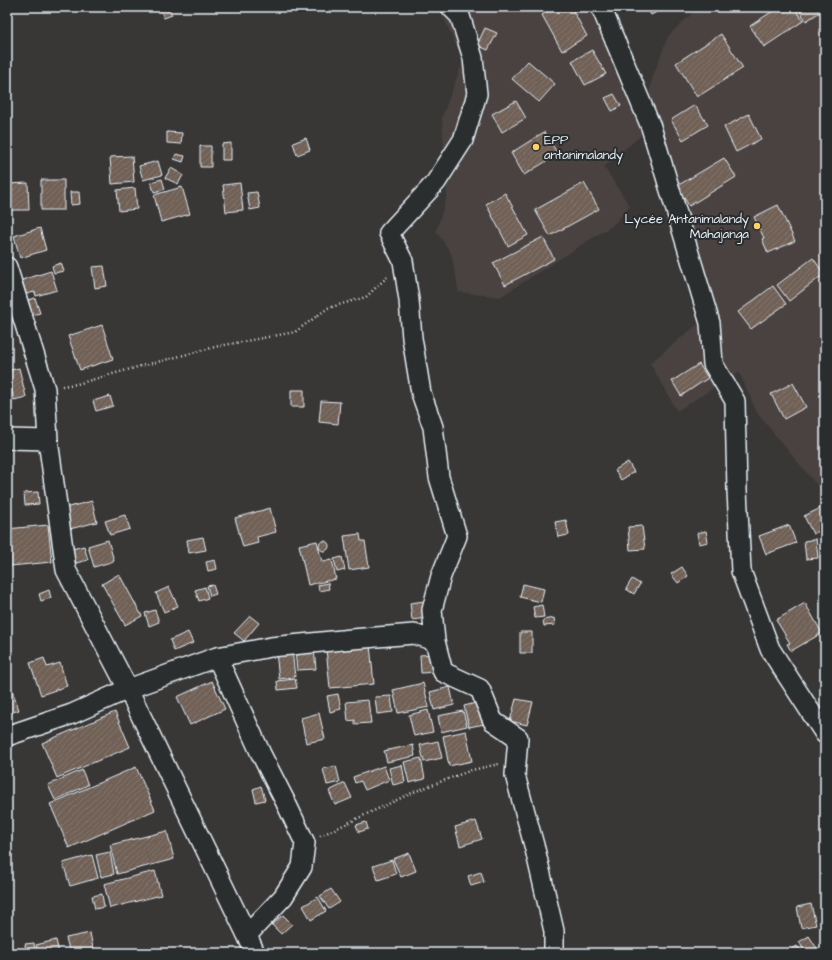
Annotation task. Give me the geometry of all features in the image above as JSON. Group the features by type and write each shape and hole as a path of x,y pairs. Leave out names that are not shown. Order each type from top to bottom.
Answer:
{"street":[{"path":"451,7 460,16 471,51 478,94 463,140 436,182 389,233 403,261 409,300 412,338 421,393 433,427 439,477 457,536 442,576 432,610 435,640 443,672 480,689 493,721 518,738 516,775 554,931 554,953"},
{"path":"601,7 651,127 710,324 713,364 735,401 741,572 770,649 825,734"},
{"path":"7,268 46,389 48,440 66,570 128,689 255,953"},
{"path":"7,439 48,440"},
{"path":"7,736 72,714 128,689 217,657 271,647 360,638 414,634 435,640"},
{"path":"217,657 261,754 305,843 302,867 284,897 247,935"}],"path":[{"path":"46,389 77,384 219,346 295,332 328,308 366,297 403,261"},
{"path":"305,843 416,791 472,770 516,760"}],"shaded area":[{"name":"EPP antanimalandy","path":"439,7 601,7 651,127 604,167 630,206 613,225 500,297 459,292 451,253 436,231 447,196 442,117 463,61"},
{"name":"Lycée Antanimalandy Mahajanga","path":"699,7 825,7 825,495 757,413 739,372 677,411 650,363 714,311 699,251 678,200 648,102 652,79 668,36"}],"building":[{"path":"159,7 168,7 172,15 164,18"},
{"path":"556,7 571,7 587,36 562,51 542,15"},
{"path":"646,7 666,7 651,15"},
{"path":"779,7 794,7 803,21 764,47 750,26"},
{"path":"797,7 825,7 825,9 806,21"},
{"path":"485,28 497,33 488,50 477,45"},
{"path":"721,34 743,68 697,97 676,63"},
{"path":"592,50 606,74 585,85 572,61"},
{"path":"528,61 555,84 539,102 512,79"},
{"path":"614,94 621,106 612,111 605,98"},
{"path":"516,101 526,118 502,132 492,114"},
{"path":"695,105 708,125 683,140 671,120"},
{"path":"749,114 761,139 736,152 724,127"},
{"path":"167,132 182,133 181,144 167,143"},
{"path":"544,132 558,154 524,175 511,153"},
{"path":"306,138 310,150 297,155 293,143"},
{"path":"231,143 231,160 222,160 222,144"},
{"path":"200,146 211,146 211,167 200,167"},
{"path":"176,154 185,156 183,162 174,159"},
{"path":"132,156 134,182 112,184 110,157"},
{"path":"724,158 736,177 689,206 677,186"},
{"path":"158,161 162,175 143,180 139,166"},
{"path":"171,168 183,175 178,184 165,178"},
{"path":"162,179 165,189 154,192 151,182"},
{"path":"41,180 64,180 64,210 41,210"},
{"path":"28,183 29,210 9,210 8,184"},
{"path":"240,183 243,210 226,212 223,185"},
{"path":"584,183 599,209 550,236 535,210"},
{"path":"182,187 190,214 161,222 154,195"},
{"path":"135,188 137,209 119,211 117,190"},
{"path":"70,192 79,192 80,204 71,205"},
{"path":"257,192 260,208 250,210 247,193"},
{"path":"505,193 528,235 508,246 486,204"},
{"path":"778,205 795,241 768,253 762,239 764,238 754,217"},
{"path":"40,228 46,250 20,258 14,236"},
{"path":"543,237 554,259 505,285 493,263"},
{"path":"813,258 824,274 789,301 777,285"},
{"path":"61,263 64,271 54,273 52,266"},
{"path":"104,266 107,286 95,288 92,267"},
{"path":"51,271 57,290 36,296 35,292 26,294 22,280"},
{"path":"773,286 786,304 751,329 738,312"},
{"path":"35,298 40,313 32,315 28,300"},
{"path":"102,325 113,359 80,370 68,336"},
{"path":"699,364 708,378 681,396 672,381"},
{"path":"19,368 26,397 14,400 7,371"},
{"path":"793,383 806,407 784,419 771,394"},
{"path":"291,390 304,390 304,407 291,407"},
{"path":"110,396 113,406 96,411 93,401"},
{"path":"321,401 340,402 338,424 319,422"},
{"path":"628,462 634,472 621,480 615,470"},
{"path":"38,492 39,504 25,505 24,493"},
{"path":"92,501 97,522 66,530 61,509"},
{"path":"270,508 276,532 257,537 258,543 243,547 235,518"},
{"path":"821,508 825,517 825,528 813,534 804,516"},
{"path":"125,515 130,529 110,535 105,521"},
{"path":"566,520 569,535 558,537 555,522"},
{"path":"48,525 52,562 10,566 7,529"},
{"path":"789,525 796,543 766,554 759,536"},
{"path":"642,526 645,549 630,550 628,527"},
{"path":"706,531 708,542 699,544 697,533"},
{"path":"360,534 361,541 365,541 369,567 349,570 344,536"},
{"path":"203,537 206,550 189,553 187,540"},
{"path":"816,539 818,558 806,559 804,541"},
{"path":"108,540 114,561 94,567 88,546"},
{"path":"317,541 322,562 332,560 336,579 308,585 299,545"},
{"path":"322,541 326,541 329,546 326,551 322,551 319,548 319,544"},
{"path":"84,546 88,560 76,563 72,549"},
{"path":"342,557 345,570 337,572 334,559"},
{"path":"215,560 217,569 208,571 206,562"},
{"path":"682,567 688,576 678,583 671,574"},
{"path":"119,574 142,616 125,625 102,584"},
{"path":"632,579 640,584 634,594 626,589"},
{"path":"328,583 329,589 319,591 318,585"},
{"path":"523,584 544,589 541,602 520,597"},
{"path":"213,585 216,594 210,596 207,586"},
{"path":"169,587 178,606 164,612 156,593"},
{"path":"205,587 208,598 199,601 195,590"},
{"path":"49,590 51,598 41,601 39,594"},
{"path":"425,601 427,618 412,620 410,603"},
{"path":"805,603 822,633 791,651 787,644 790,643 776,620"},
{"path":"542,605 544,617 535,618 533,607"},
{"path":"155,610 159,622 149,626 145,613"},
{"path":"250,616 259,623 244,641 234,633"},
{"path":"554,618 555,625 544,626 543,620"},
{"path":"188,632 193,643 174,651 170,640"},
{"path":"520,632 532,632 532,653 520,653"},
{"path":"370,645 374,684 330,688 326,649"},
{"path":"314,649 316,669 297,670 295,651"},
{"path":"292,650 295,677 279,679 276,652"},
{"path":"435,654 436,672 421,673 420,655"},
{"path":"44,658 47,667 60,663 67,686 41,695 30,663"},
{"path":"7,676 19,710 7,714"},
{"path":"295,679 297,688 278,690 277,681"},
{"path":"212,681 225,709 190,725 177,697"},
{"path":"423,683 429,707 398,713 393,690"},
{"path":"450,687 454,705 434,710 430,692"},
{"path":"338,694 341,709 330,712 327,696"},
{"path":"391,696 393,712 377,714 375,697"},
{"path":"516,699 533,702 527,725 510,721"},
{"path":"368,700 371,723 355,724 355,720 348,721 346,702"},
{"path":"476,703 490,723 469,727 464,706"},
{"path":"428,710 433,732 414,736 409,715"},
{"path":"463,711 467,726 441,732 438,716"},
{"path":"115,712 130,747 57,778 42,743"},
{"path":"319,713 325,739 306,743 301,718"},
{"path":"466,731 472,761 449,766 443,736"},
{"path":"438,741 442,758 424,762 420,745"},
{"path":"413,745 415,756 387,762 384,751"},
{"path":"421,758 425,779 409,783 404,762"},
{"path":"402,765 405,782 393,785 389,768"},
{"path":"336,766 340,782 327,785 323,769"},
{"path":"384,766 389,780 365,790 361,781 355,783 353,777"},
{"path":"136,767 155,810 69,848 50,804"},
{"path":"82,770 88,785 55,800 48,785"},
{"path":"345,783 352,798 335,805 329,791"},
{"path":"261,786 265,800 256,802 253,789"},
{"path":"476,821 482,839 460,846 455,827"},
{"path":"366,822 368,829 359,832 356,825"},
{"path":"167,831 174,859 117,874 110,845"},
{"path":"110,852 114,874 101,877 96,855"},
{"path":"409,853 416,871 401,877 393,859"},
{"path":"92,855 98,878 70,886 63,863"},
{"path":"392,860 396,874 378,880 373,866"},
{"path":"155,871 161,895 110,908 104,884"},
{"path":"481,872 484,882 471,886 468,876"},
{"path":"331,889 340,902 329,909 320,896"},
{"path":"102,894 104,907 95,909 92,896"},
{"path":"318,897 326,911 311,920 303,906"},
{"path":"811,904 816,925 801,928 797,907"},
{"path":"283,915 292,924 281,934 272,925"},
{"path":"90,933 94,953 70,953 66,938"},
{"path":"809,936 818,950 813,953 806,953 799,942"},
{"path":"56,940 59,953 38,953 36,945"},
{"path":"34,943 35,953 26,953 25,944"},
{"path":"797,946 802,953 792,953 790,950"}],"place":[{"name":"EPP antanimalandy","path":"536,147"},
{"name":"Lycée Antanimalandy Mahajanga","path":"757,226"}]}
